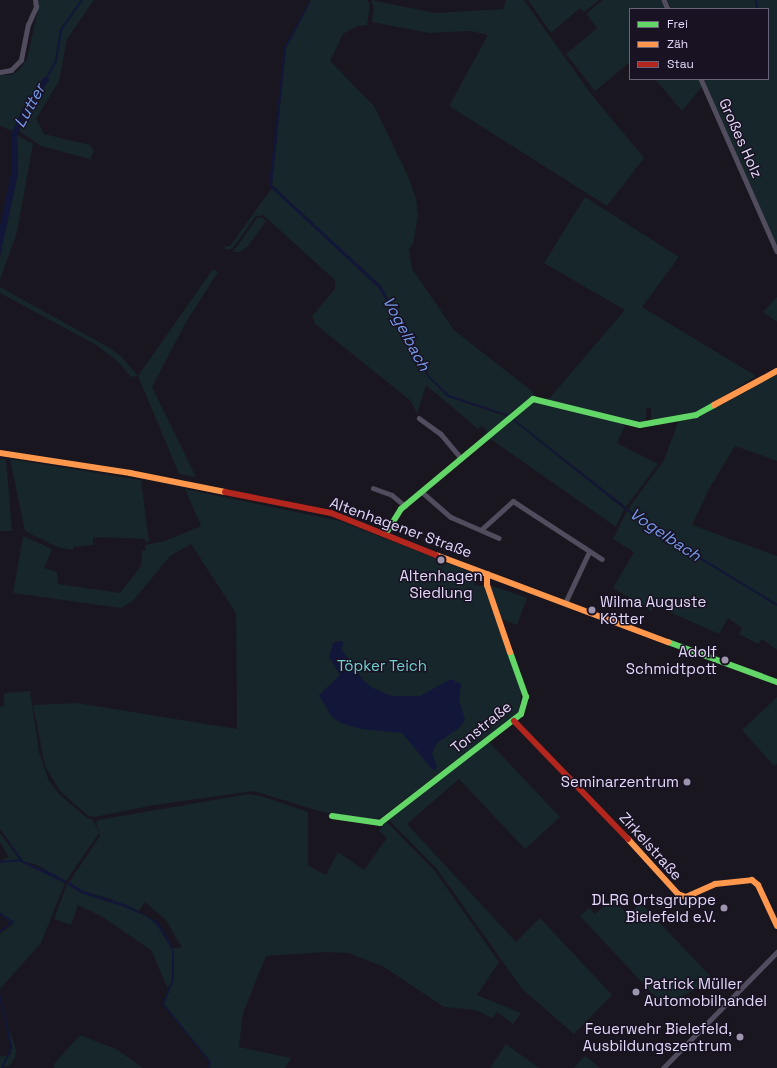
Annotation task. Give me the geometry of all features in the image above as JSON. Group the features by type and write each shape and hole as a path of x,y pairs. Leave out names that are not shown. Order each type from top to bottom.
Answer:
{"street":[{"path":"0,72 11,70 21,60 28,25 36,7 35,0"},
{"name":"Großes Holz","path":"701,80 777,251"},
{"path":"386,533 396,515 406,506 510,417 529,402 538,398 640,425 696,415 777,371"},
{"path":"419,418 441,434 461,458"},
{"name":"Altenhagener Straße","path":"0,453 45,458 230,492 331,513 386,533 487,574 777,682"},
{"path":"373,488 392,495 406,506"},
{"path":"422,492 445,514 499,538"},
{"path":"481,530 513,501 589,552 602,559"},
{"path":"565,603 589,552"},
{"name":"Tonstraße","path":"332,816 373,824 382,821 514,721 524,710 526,697 487,585 487,574"},
{"name":"Zirkelstraße","path":"514,721 573,780 678,894 686,897 715,884 752,880 758,885 766,907 777,926"},
{"path":"663,1068 777,952"}],"green space":[{"path":"38,0 94,0 67,39 59,81 36,119 44,134 90,145 94,151 90,159 41,146 19,131 44,77 22,110 13,131 0,126 0,75 11,75 20,69 27,59 38,10"},
{"path":"311,0 367,0 370,4 367,25 357,26 343,34 330,61 374,106 407,174 416,198 418,215 413,244 409,249 412,269 454,330 533,392 534,397 509,416 449,395 429,376 381,286 272,185 286,48"},
{"path":"371,0 435,13 503,9 506,0 524,0 591,94 644,158 607,206 449,106 488,35 471,31 429,33 372,22 374,9"},
{"path":"528,0 599,0 584,12 580,8 551,33"},
{"path":"603,0 662,0 666,8 629,8 629,63 595,91 566,54 597,28 586,14"},
{"path":"667,0 777,0 777,249 705,83 682,111 656,80 769,80 769,8 671,8"},
{"path":"17,135 33,144 17,232 0,280 0,256 18,174"},
{"path":"272,188 379,288 430,379 448,397 508,417 485,435 487,431 482,426 478,429 426,385 417,414 411,401 315,324 312,316 335,289 335,280 263,215 255,217 232,249 226,250 224,246 230,246"},
{"path":"585,197 679,257 642,307 756,376 695,414 651,421 651,408 646,408 646,423 635,424 548,400 625,310 544,263"},
{"path":"262,217 266,221 248,246 240,252 233,252 257,218"},
{"path":"213,269 218,272 185,324 152,387 196,477 179,474 138,376"},
{"path":"0,287 108,347 121,356 138,376 131,377 118,362 98,346 0,293"},
{"path":"777,297 777,322 763,312"},
{"path":"777,373 777,461 735,446 709,489 692,525 777,556 777,604 651,527 628,509 664,460 679,420"},
{"path":"531,401 549,402 625,425 617,443 658,464 626,507 511,417"},
{"path":"510,418 624,509 616,527 489,438"},
{"path":"0,459 6,459 12,531 0,531"},
{"path":"10,459 141,480 149,542 146,542 145,539 99,537 93,538 93,545 73,547 73,550 57,547 25,531"},
{"name":"Töpker Teich","path":"185,489 340,521 478,575 474,585 485,586 521,690 520,710 516,715 376,821 322,812 254,791 154,805 94,817 87,815 60,791 45,766 33,705 77,703 237,729 236,613 191,544 170,556 133,601 121,608 13,593 23,536 52,549 44,568 57,572 58,584 120,593 141,566 142,551 146,550 145,545 165,541 201,526"},
{"path":"627,511 650,529 777,606 777,650 762,639 758,644 739,634 742,628 728,618 719,634 656,606 651,611 613,588 634,552 613,539"},
{"path":"490,585 527,598 517,625 502,619"},
{"path":"30,691 39,752 49,781 59,794 87,818 93,820 99,833 66,881 37,865 23,861 0,829 0,707 4,706 4,693"},
{"path":"777,697 777,764 774,766 742,730"},
{"path":"489,742 560,817 525,849 459,779 407,824 516,942 540,918 612,995 574,1034 522,989 437,869 388,819"},
{"path":"249,794 264,797 308,812 308,866 326,875 338,852 364,870 387,838 379,831 386,821 434,870 499,962 477,995 521,1013 513,1024 497,1012 492,1018 476,1010 444,1007 384,967 349,953 325,952 266,956 243,1013 239,1047 291,1058 285,1068 209,1068 211,1062 164,1004 174,979 173,948 182,948 166,920 145,902 139,911 111,899 83,891 69,882 100,836 96,823 98,820"},
{"path":"0,833 21,862 65,883 41,943 0,989 0,934 13,924 0,915 0,861 9,857 0,842"},
{"path":"67,884 81,893 122,906 146,916 157,925 172,949 172,979 168,989 151,950 101,916 78,905 71,925 54,919"},
{"path":"612,898 628,915 641,903 713,979 676,1000 667,1009 580,916 589,908 595,914"},
{"path":"9,1028 16,1049 15,1058 9,1066 0,1068 0,1057 11,1054"},
{"path":"80,1035 116,1049 143,1068 55,1068 53,1065"},
{"path":"506,1044 539,1068 490,1068"},
{"path":"584,1056 588,1058 600,1068 574,1068"}],"water":[{"name":"Vogelbach","path":"310,0 310,3 286,48 272,185 381,286 429,376 449,395 507,414 651,527 777,604 777,606 650,529 506,415 448,397 428,377 379,288 269,186 284,47"},
{"path":"44,77 50,79 28,112 17,135 18,174 0,256 0,226 11,173 11,134 22,110"},
{"path":"338,641 343,642 342,650 363,680 371,687 392,696 420,696 451,679 461,684 459,700 465,720 459,728 437,743 432,753 437,766 435,770 432,769 402,733 361,729 341,723 332,717 319,695 340,675 329,657 333,643"},
{"path":"0,829 23,861 54,874 66,881 65,883 21,862"},
{"path":"69,882 83,891 127,905 158,922 172,945 174,957 174,979 164,1004 211,1062 209,1066 210,1063 162,1004 172,979 172,949 157,925 146,916 122,906 81,893 67,884"}],"waterway":[{"name":"Lutter","path":"46,79 56,61 61,30 82,0"},
{"path":"756,0 758,8"},
{"path":"0,862 21,860"},
{"path":"0,913 13,922 0,932"},
{"path":"0,995 12,1048 3,1067"},
{"path":"209,1068 210,1062"}],"traffic: fast":[{"path":"386,533 401,509 533,399 640,425 696,415 714,405"},
{"path":"668,642 777,682"},
{"path":"332,816 380,823 521,714 526,697 510,652"}],"traffic: slow":[{"path":"714,405 777,371"},
{"path":"0,453 130,473 225,492"},
{"path":"436,555 668,642"},
{"path":"487,574 487,585 510,652"},
{"path":"628,839 678,894 686,897 715,884 752,880 758,885 777,926"}],"traffic: jam":[{"path":"225,492 331,513 436,555"},
{"path":"514,721 628,839"}],"place":[{"name":"Altenhagen Siedlung","path":"441,560"},
{"name":"Wilma Auguste Kötter","path":"592,610"},
{"name":"Adolf Schmidtpott","path":"725,660"},
{"name":"Seminarzentrum","path":"687,782"},
{"name":"DLRG Ortsgruppe Bielefeld e.V.","path":"724,908"},
{"name":"Patrick Müller Automobilhandel","path":"636,992"},
{"name":"Feuerwehr Bielefeld, Ausbildungszentrum","path":"740,1037"}]}
